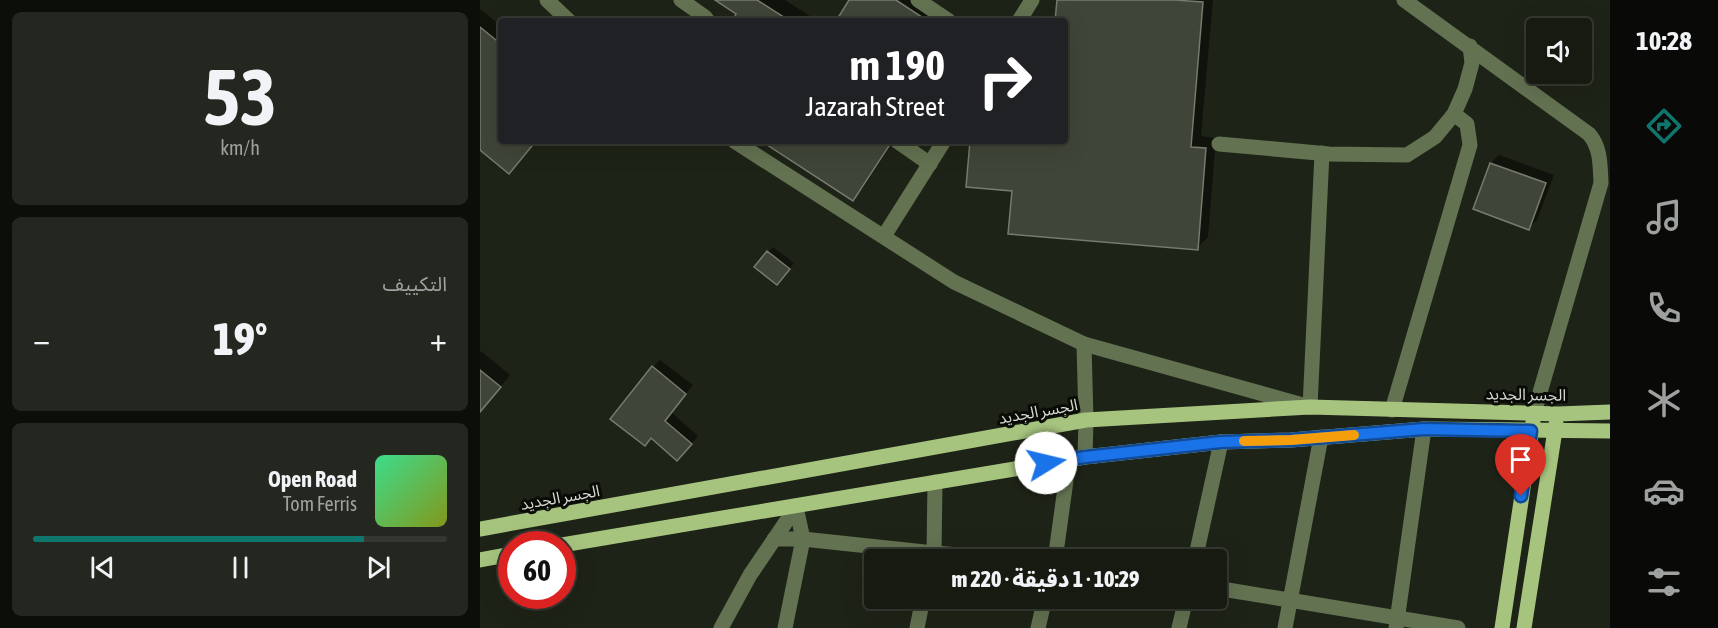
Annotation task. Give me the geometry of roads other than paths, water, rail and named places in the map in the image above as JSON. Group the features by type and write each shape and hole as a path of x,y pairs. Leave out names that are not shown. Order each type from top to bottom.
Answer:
{"main road":[{"name":"الجسر الجديد","path":"480,529 1086,420 1310,407 1558,414 1610,412"},
{"path":"1502,628 1534,413"},
{"path":"1524,628 1558,414"},
{"path":"576,543 1069,459 1221,442 1424,429 1610,431"},
{"path":"480,560 498,557"}],"street":[{"path":"547,0 566,18"},
{"path":"681,0 706,18"},
{"path":"918,0 945,18"},
{"path":"1021,18 1032,0"},
{"path":"1404,0 1589,134 1599,150 1606,179 1594,208 1534,413"},
{"path":"1219,144 1322,153 1407,155 1435,136 1454,114 1465,89 1472,63 1470,46"},
{"path":"1392,410 1470,145 1467,124 1454,114"},
{"path":"739,144 954,282 1084,344 1310,407 1322,153"},
{"path":"901,144 930,164"},
{"path":"884,236 942,144"},
{"path":"1594,208 1610,209"},
{"path":"1084,344 1085,457"},
{"path":"1396,623 1424,429"},
{"path":"1285,628 1321,437"},
{"path":"1197,549 1221,442"},
{"path":"1057,549 1069,459"},
{"path":"933,549 935,482"},
{"path":"721,628 750,575 796,507"},
{"path":"785,628 802,539 796,507"},
{"path":"774,539 802,539 879,549"},
{"path":"1227,590 1396,623 1458,628"},
{"path":"917,628 921,609"},
{"path":"1038,628 1042,609"},
{"path":"1179,628 1183,609"}]}
